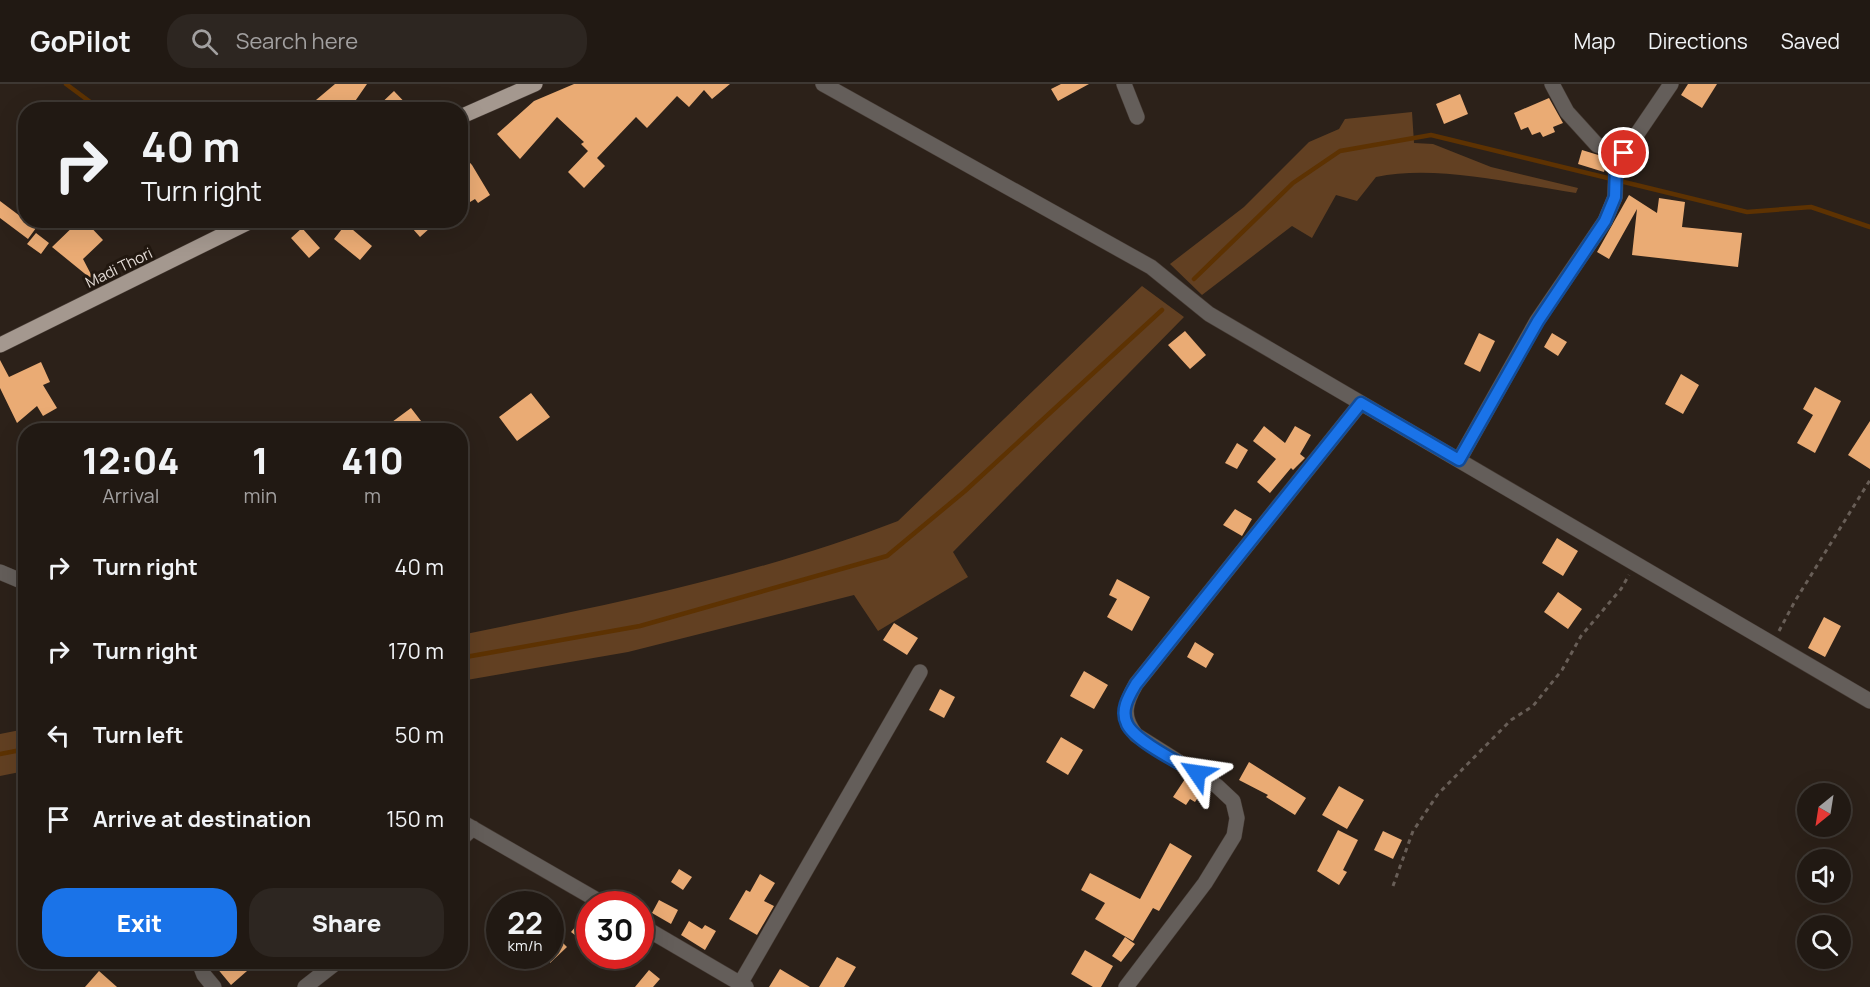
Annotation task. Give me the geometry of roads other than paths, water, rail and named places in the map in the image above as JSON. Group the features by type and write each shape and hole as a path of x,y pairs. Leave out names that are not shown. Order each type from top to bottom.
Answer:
{"main road":[{"path":"468,113 535,84"},
{"name":"Madi Thori","path":"0,345 237,228"}],"street":[{"path":"823,84 1151,267 1209,314 1870,701"},
{"path":"1125,84 1137,117"},
{"path":"1552,84 1567,112 1597,145 1620,159"},
{"path":"1459,460 1538,321 1605,221 1615,197 1620,159 1665,86"},
{"path":"1126,987 1205,883 1234,836 1237,818 1233,801 1217,786 1136,735 1127,724 1127,700 1136,684 1361,403"},
{"path":"0,572 18,580"},
{"path":"654,934 743,985 920,672"},
{"path":"468,825 582,891"},
{"path":"202,969 214,987"},
{"path":"305,987 327,969"}],"waterway":[{"path":"66,84 90,102"},
{"path":"1194,279 1293,183 1340,151 1431,135 1747,212 1811,207 1870,227"},
{"path":"468,657 640,626 887,556 965,491 1162,310"},
{"path":"0,754 18,751"}]}
